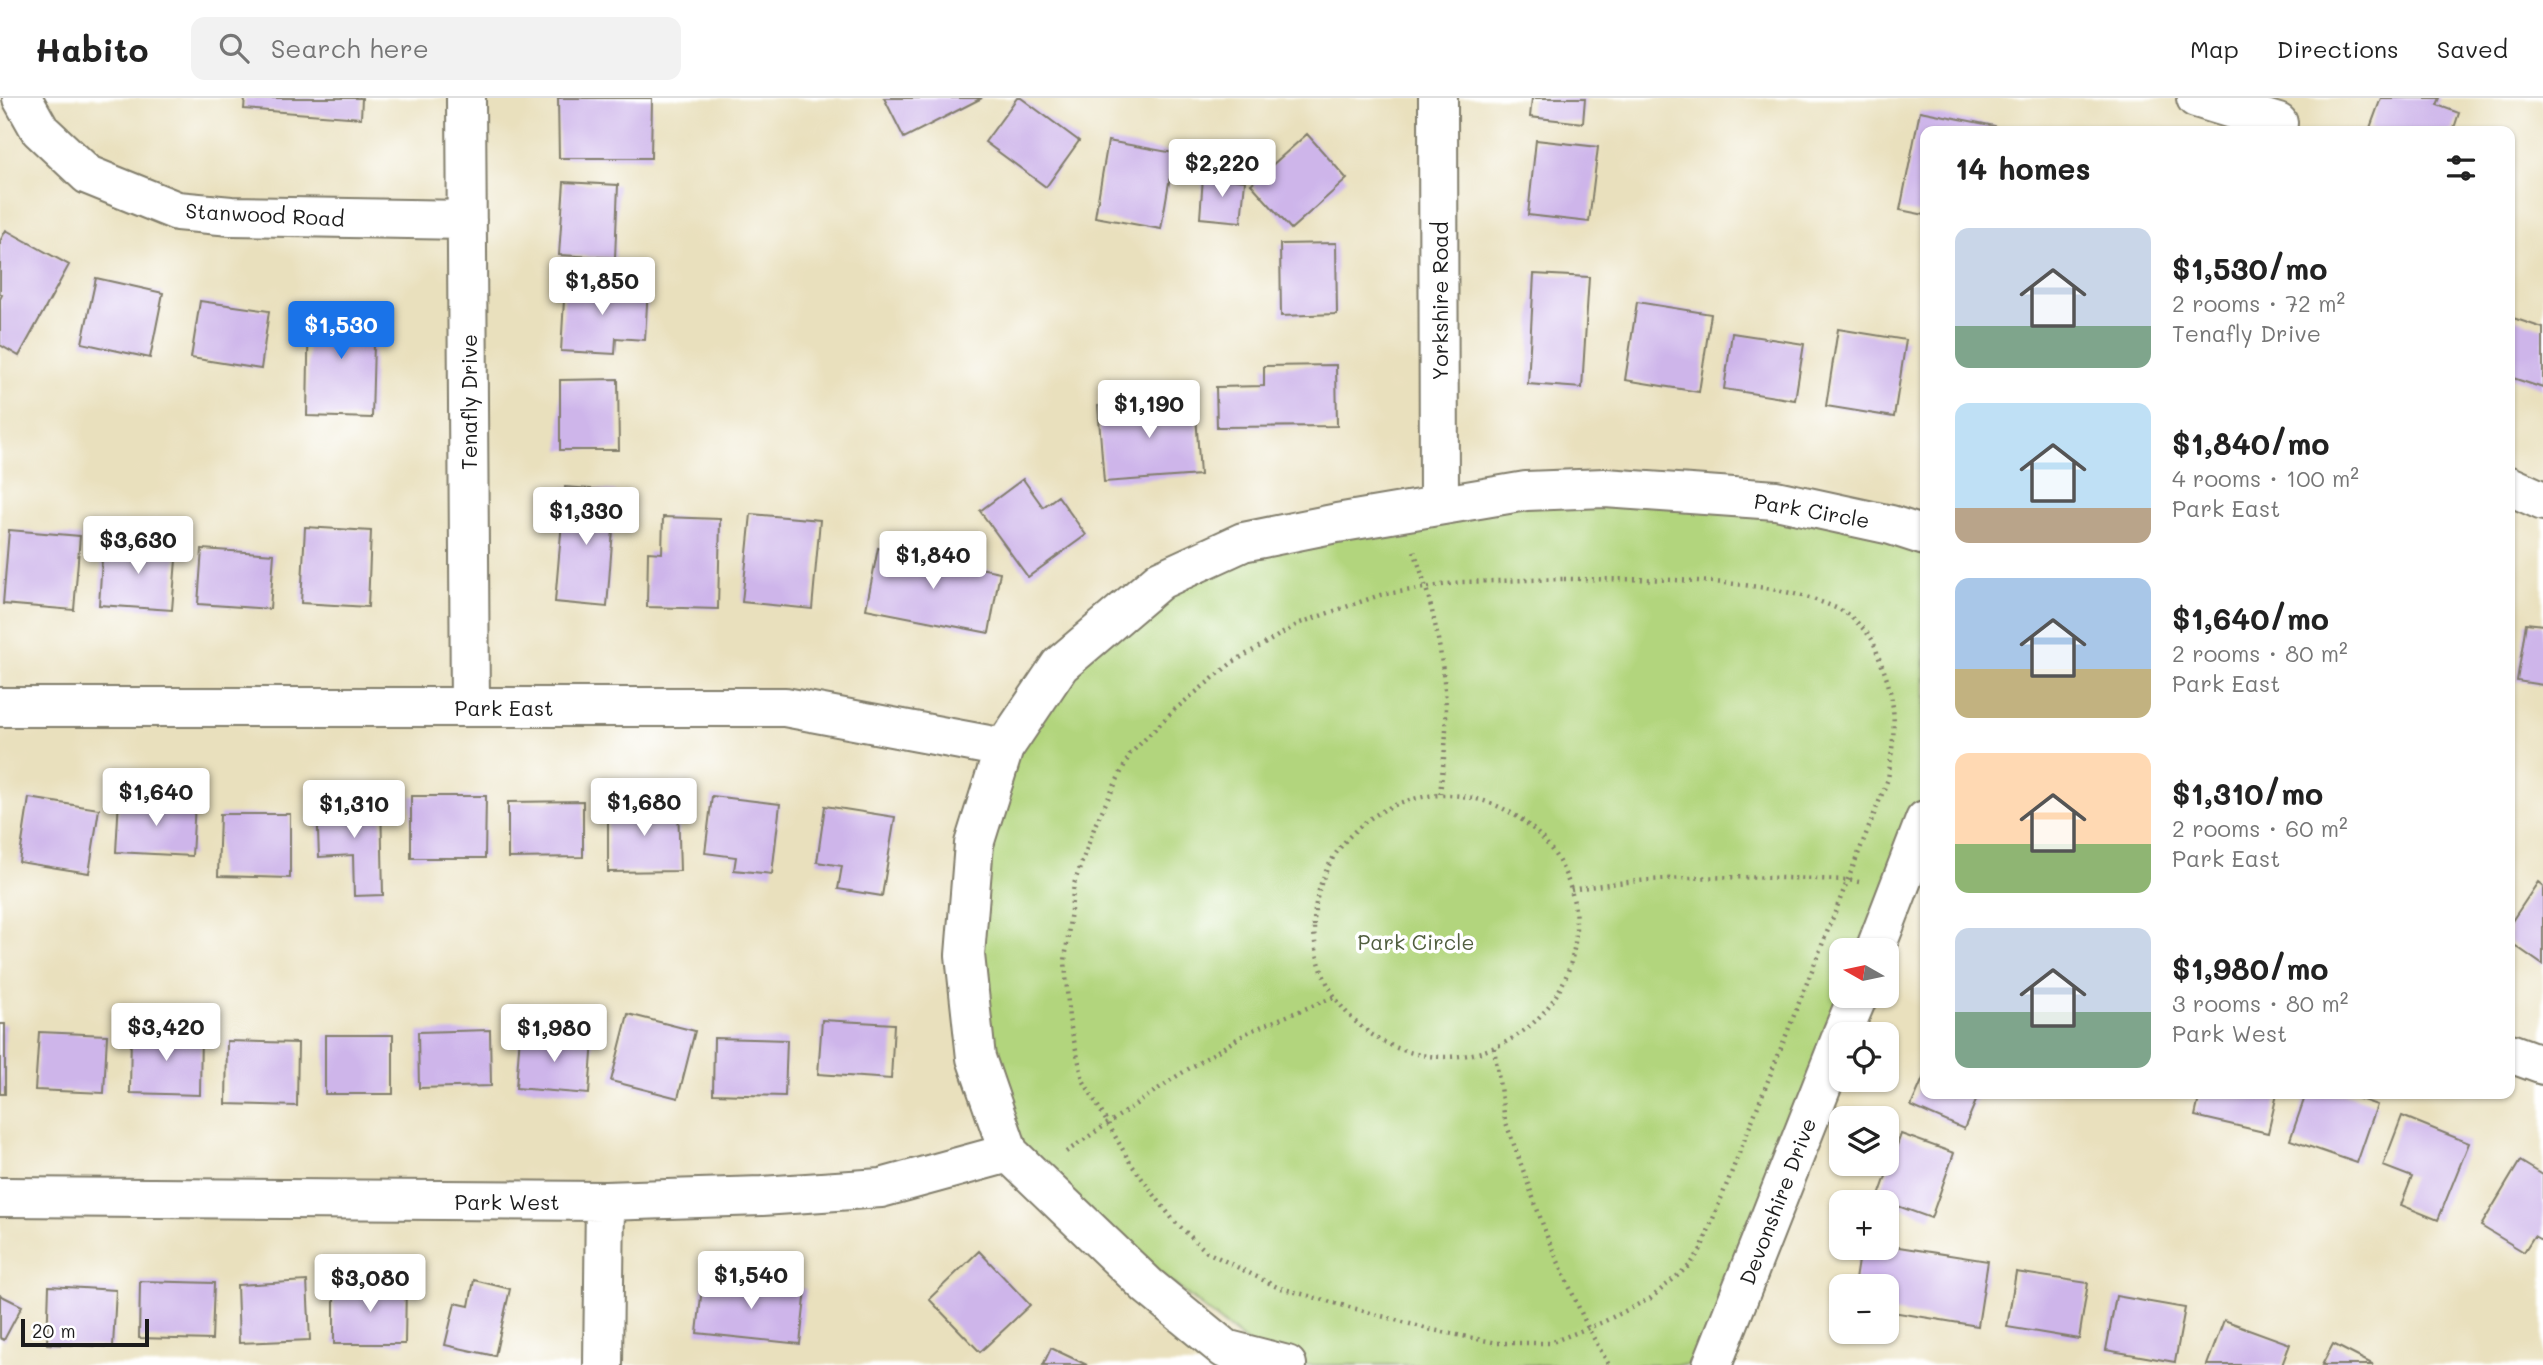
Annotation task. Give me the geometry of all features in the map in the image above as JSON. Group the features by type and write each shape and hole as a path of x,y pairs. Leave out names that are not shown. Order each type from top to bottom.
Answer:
{"street":[{"name":"Stanwood Road","path":"22,98 40,130 88,175 177,211 231,215 467,220"},
{"name":"Tenafly Drive","path":"466,98 470,706"},
{"name":"Yorkshire Road","path":"1438,98 1439,505"},
{"path":"2196,98 2279,117"},
{"name":"Park Circle","path":"1287,1365 1221,1357 1021,1164 976,1058 965,955 974,844 1004,748 1059,665 1160,580 1243,542 1526,491 1605,488 1776,500 1891,525 1920,534"},
{"path":"2515,488 2543,501"},
{"name":"Park East","path":"0,707 785,707 1004,748"},
{"path":"1880,938 1920,845"},
{"path":"2515,1055 2543,1065"},
{"name":"Devonshire Drive","path":"1712,1365 1829,1069"},
{"name":"Park West","path":"0,1197 605,1201 762,1196 881,1188 1021,1164"},
{"path":"603,1365 605,1201"}],"path":[{"path":"1400,512 1427,587 1440,651 1446,724 1440,795"},
{"path":"1646,580 1741,585 1798,595 1846,613 1870,636 1890,684 1896,724 1888,779 1701,1249 1690,1265 1651,1298 1550,1343 1497,1343 1428,1329 1277,1287 1208,1252 1174,1221 1131,1164 1107,1124 1083,1080 1069,1019 1065,961 1074,884 1096,823 1130,754 1174,710 1233,662 1300,623 1380,595 1427,587 1461,582 1646,580"},
{"path":"1430,794 1474,796 1515,813 1548,843 1569,880 1571,890 1577,922 1571,965 1552,1003 1522,1034 1484,1053 1441,1058 1399,1050 1362,1029 1334,997 1317,956 1314,912 1325,869 1351,832 1387,807 1430,794"},
{"path":"1571,890 1618,881 1698,877 1848,880 1899,891"},
{"path":"1021,1164 1107,1124 1250,1031 1334,997"},
{"path":"1494,1048 1505,1120 1548,1240 1588,1328 1609,1365"}],"green space":[{"name":"Park Circle","path":"1605,488 1920,535 1920,836 1879,938 1829,938 1829,1008 1837,1008 1832,1022 1829,1022 1829,1030 1712,1365 1287,1365 1270,1361 1009,1153 976,1058 974,844 1060,665 1243,542"}],"building":[{"path":"245,98 362,98 361,118 244,109"},
{"path":"558,98 652,98 651,158 559,158"},
{"path":"884,98 982,98 904,138"},
{"path":"1017,98 1021,98 1079,141 1046,187 985,142"},
{"path":"1532,98 1585,98 1583,123 1530,117"},
{"path":"2381,98 2440,98 2437,105 2459,113 2455,126 2371,126"},
{"path":"1920,111 1995,126 1920,126 1920,214 1900,210"},
{"path":"1307,134 1347,179 1291,229 1251,184"},
{"path":"1536,140 1598,147 1589,222 1528,215"},
{"path":"1108,141 1174,153 1161,229 1095,217"},
{"path":"1203,177 1245,181 1241,222 1200,218"},
{"path":"564,182 618,185 615,258 559,255"},
{"path":"6,230 69,265 19,356 0,345 0,241"},
{"path":"1336,243 1337,314 1281,316 1280,244"},
{"path":"1534,274 1589,277 1582,388 1528,384"},
{"path":"96,278 163,293 150,358 82,343"},
{"path":"565,283 648,287 645,340 616,338 615,354 561,351"},
{"path":"200,301 269,311 261,369 191,358"},
{"path":"1637,302 1711,314 1699,392 1625,380"},
{"path":"309,304 375,305 372,418 307,416"},
{"path":"2515,319 2543,328 2543,388 2515,379"},
{"path":"1838,329 1906,340 1894,417 1826,406"},
{"path":"1732,333 1804,344 1795,400 1724,389"},
{"path":"1336,365 1337,426 1217,427 1216,387 1264,386 1264,366"},
{"path":"618,379 619,450 560,450 560,380"},
{"path":"1195,399 1200,475 1104,482 1098,406"},
{"path":"1023,479 1043,507 1058,496 1086,535 1028,577 980,511"},
{"path":"565,487 616,491 607,607 555,602"},
{"path":"751,514 820,520 812,609 742,602"},
{"path":"663,517 720,519 718,609 647,607 648,552 662,553"},
{"path":"305,527 371,531 368,607 301,603"},
{"path":"9,530 80,536 74,610 3,604"},
{"path":"103,543 177,547 172,610 99,605"},
{"path":"878,548 1000,572 989,633 866,609"},
{"path":"202,549 274,554 270,609 198,604"},
{"path":"2526,623 2543,625 2543,685 2517,681"},
{"path":"411,796 486,796 485,858 411,858"},
{"path":"712,796 780,804 772,874 734,870 736,857 705,853"},
{"path":"29,798 99,809 89,873 19,862"},
{"path":"119,799 195,803 192,856 116,852"},
{"path":"381,800 383,895 354,896 353,855 319,857 317,803"},
{"path":"583,801 583,857 508,858 508,802"},
{"path":"678,803 680,871 608,872 608,804"},
{"path":"825,806 895,817 882,896 838,889 842,866 817,862"},
{"path":"220,814 290,814 290,878 218,876"},
{"path":"2538,882 2543,886 2543,965 2515,945 2515,916"},
{"path":"628,1014 695,1031 678,1098 611,1081"},
{"path":"822,1020 894,1024 891,1079 818,1074"},
{"path":"0,1024 5,1024 5,1094 0,1094"},
{"path":"490,1030 491,1086 419,1088 418,1032"},
{"path":"131,1031 201,1032 200,1095 130,1093"},
{"path":"39,1032 107,1035 104,1093 35,1090"},
{"path":"520,1034 593,1040 589,1094 516,1088"},
{"path":"325,1035 393,1035 393,1094 325,1094"},
{"path":"714,1038 787,1040 785,1096 713,1094"},
{"path":"227,1041 298,1043 297,1106 226,1104"},
{"path":"1920,1085 1920,1099 1977,1099 1964,1129 1911,1106"},
{"path":"2199,1099 2276,1099 2268,1133 2195,1116"},
{"path":"2304,1099 2360,1099 2377,1105 2357,1163 2290,1140"},
{"path":"2402,1116 2469,1143 2438,1220 2401,1205 2412,1177 2383,1166"},
{"path":"1901,1134 1954,1153 1931,1218 1899,1207 1899,1190 1881,1190 1886,1176 1899,1176"},
{"path":"2520,1161 2543,1175 2543,1241 2534,1236 2524,1252 2481,1226"},
{"path":"1899,1247 1988,1261 1978,1326 1899,1313 1899,1274 1856,1274 1858,1260 1899,1260"},
{"path":"979,1251 1030,1305 980,1352 929,1299"},
{"path":"2016,1272 2088,1283 2079,1339 2007,1327"},
{"path":"703,1278 806,1289 800,1344 697,1333"},
{"path":"474,1280 510,1289 495,1356 445,1345 455,1303 469,1306"},
{"path":"140,1281 214,1283 212,1340 139,1338"},
{"path":"307,1281 310,1340 239,1343 237,1285"},
{"path":"334,1284 406,1284 405,1344 334,1344"},
{"path":"49,1286 116,1290 113,1347 47,1344"},
{"path":"0,1295 22,1306 4,1340 0,1338"},
{"path":"2116,1296 2185,1308 2175,1362 2106,1350"},
{"path":"2224,1320 2290,1344 2282,1365 2207,1365"},
{"path":"2333,1344 2374,1365 2322,1365"},
{"path":"1051,1348 1087,1365 1043,1365"}]}
